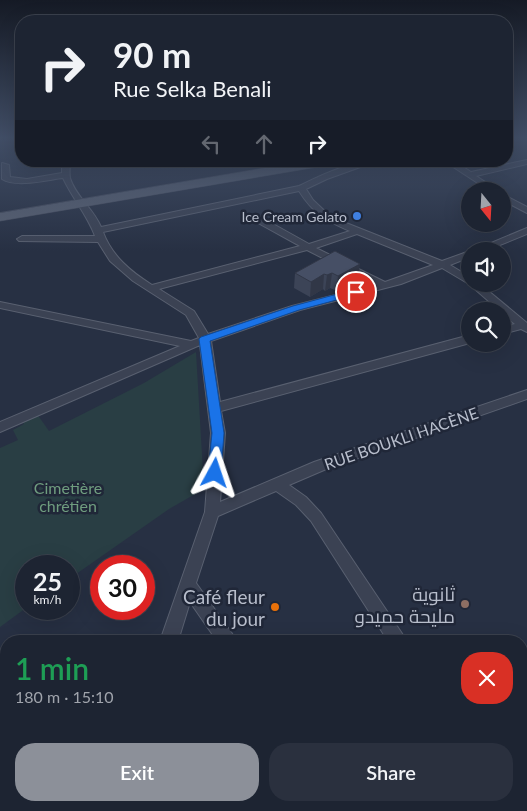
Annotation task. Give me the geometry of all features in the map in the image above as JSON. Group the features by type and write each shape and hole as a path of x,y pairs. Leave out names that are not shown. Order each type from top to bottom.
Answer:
{"main road":[{"path":"0,217 230,175"},
{"path":"0,212 81,202 246,175"}],"street":[{"path":"6,175 6,179 27,181 66,175 113,259 136,279 190,313 204,339 216,408 218,433 212,512 171,635"},
{"path":"22,239 99,235 301,188 331,175"},
{"path":"469,175 481,182"},
{"path":"301,188 310,202 328,219 443,265 461,276"},
{"path":"511,201 527,210"},
{"path":"254,218 384,284"},
{"path":"151,288 308,247 347,236 357,231"},
{"path":"499,242 527,231"},
{"path":"1,425 204,339 296,308 397,282 461,258"},
{"path":"483,292 525,327"},
{"path":"0,305 193,345"},
{"path":"511,329 525,327"},
{"path":"216,408 461,342"},
{"name":"RUE BOUKLI HACÈNE","path":"212,512 319,466 527,394"},
{"path":"276,483 300,501 316,517 394,635"},
{"path":"188,585 223,635"}],"green space":[{"name":"Cimetière chrétien","path":"196,352 204,489 169,509 103,555 90,555 90,564 80,571 80,555 15,555 15,616 0,627 0,448 18,440 13,430 24,424 21,420 37,414 49,431 144,383"}],"building":[{"path":"335,251 360,264 338,276 332,273 324,274 311,282 295,273"}],"place":[{"name":"Ice Cream Gelato","path":"357,216"},
{"name":"ثانوية مليحة حميدو","path":"465,604"},
{"name":"Café fleur du jour","path":"275,607"}],"route":[{"path":"215,473 218,433 216,408 204,339 296,308 356,292"}]}
